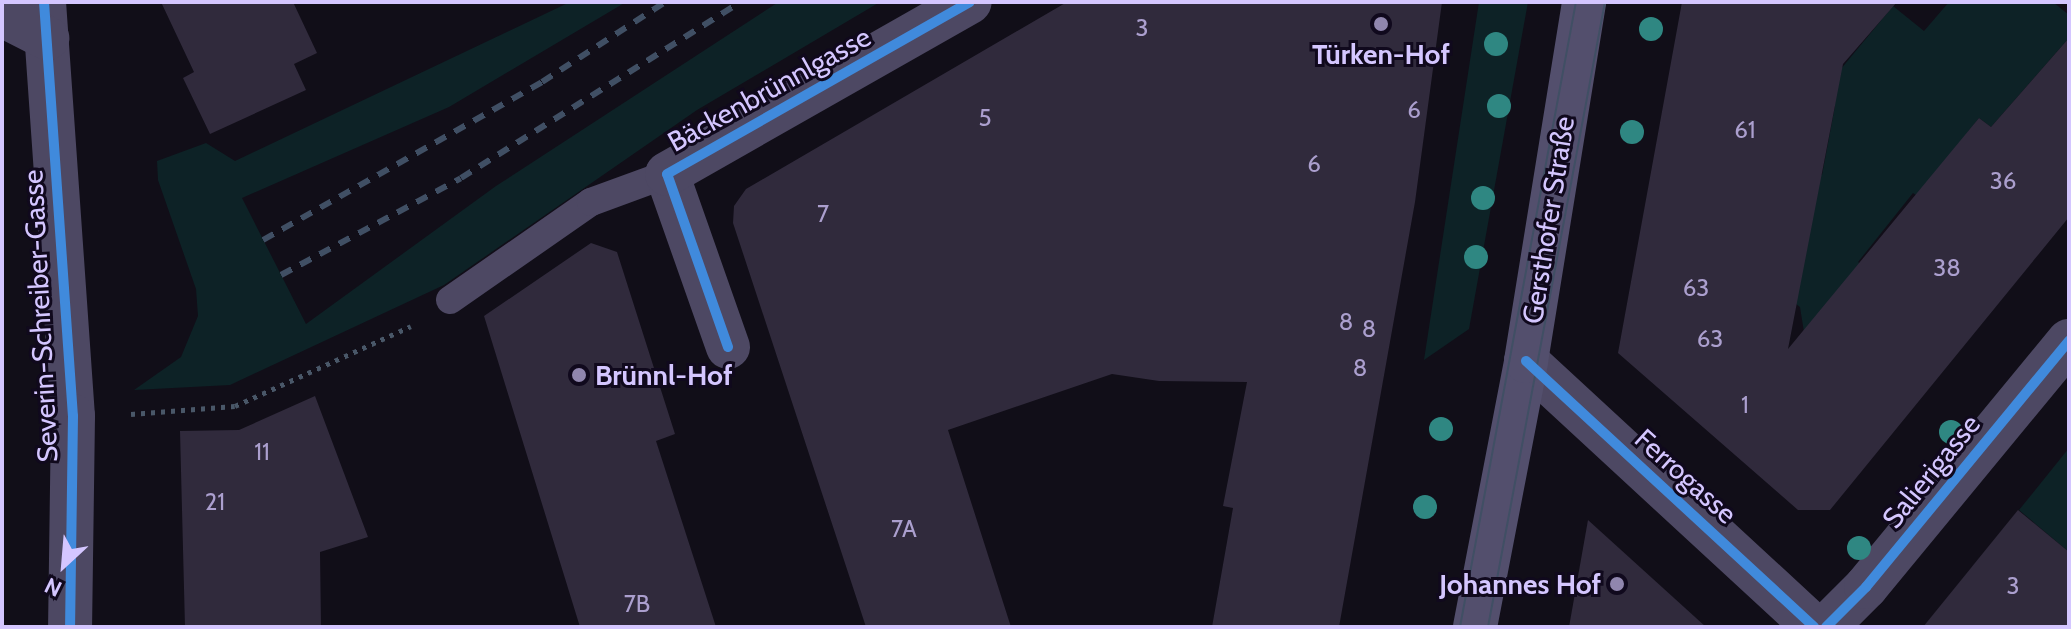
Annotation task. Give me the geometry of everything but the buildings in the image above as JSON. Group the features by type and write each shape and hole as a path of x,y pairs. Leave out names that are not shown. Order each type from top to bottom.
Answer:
{"main road":[{"name":"Gersthofer Straße","path":"1475,627 1526,361 1583,3"}],"street":[{"name":"Bäckenbrünnlgasse","path":"728,347 667,174 970,2"},
{"path":"2,15 46,20"},
{"name":"Severin-Schreiber-Gasse","path":"46,20 73,416 70,627"},
{"name":"Salierigasse","path":"1826,627 1866,587 2069,341"},
{"name":"Ferrogasse","path":"1526,361 1814,627"}],"lane":[{"name":"Bäckenbrünnlgasse","path":"450,300 591,202 667,174"}],"path":[{"path":"136,413 235,406 410,327"}],"green space":[{"path":"570,2 626,2 449,107 242,198 306,324 496,186 777,3 880,2 697,110 444,285 230,385 134,390 181,357 198,316 196,289 158,180 157,161 206,143 235,161"},
{"path":"1479,2 1528,2 1469,329 1424,360"},
{"path":"1949,2 2053,2 2069,15 2069,38 1991,127 1979,118 1933,176 1928,203 1913,193 1858,262 1874,273 1804,332 1800,307 1784,295 1768,166 1822,175 1835,106 1809,86 1826,87 1893,6 1924,31"},
{"path":"2069,448 2069,552 2019,510"}],"tram line":[{"path":"1460,627 1576,2"},
{"path":"1488,627 1605,2"}],"railway":[{"path":"263,240 542,82 665,2"},
{"path":"281,275 461,178 740,2"}],"cycle path":[{"path":"44,2 73,416 70,627"},
{"path":"728,347 667,174 970,2"},
{"path":"1826,627 1866,587 2069,341"},
{"path":"1526,361 1814,627"}],"place":[{"name":"Türken-Hof","path":"1381,24"},
{"name":"Brünnl-Hof","path":"579,375"},
{"name":"Johannes Hof","path":"1617,584"}]}
